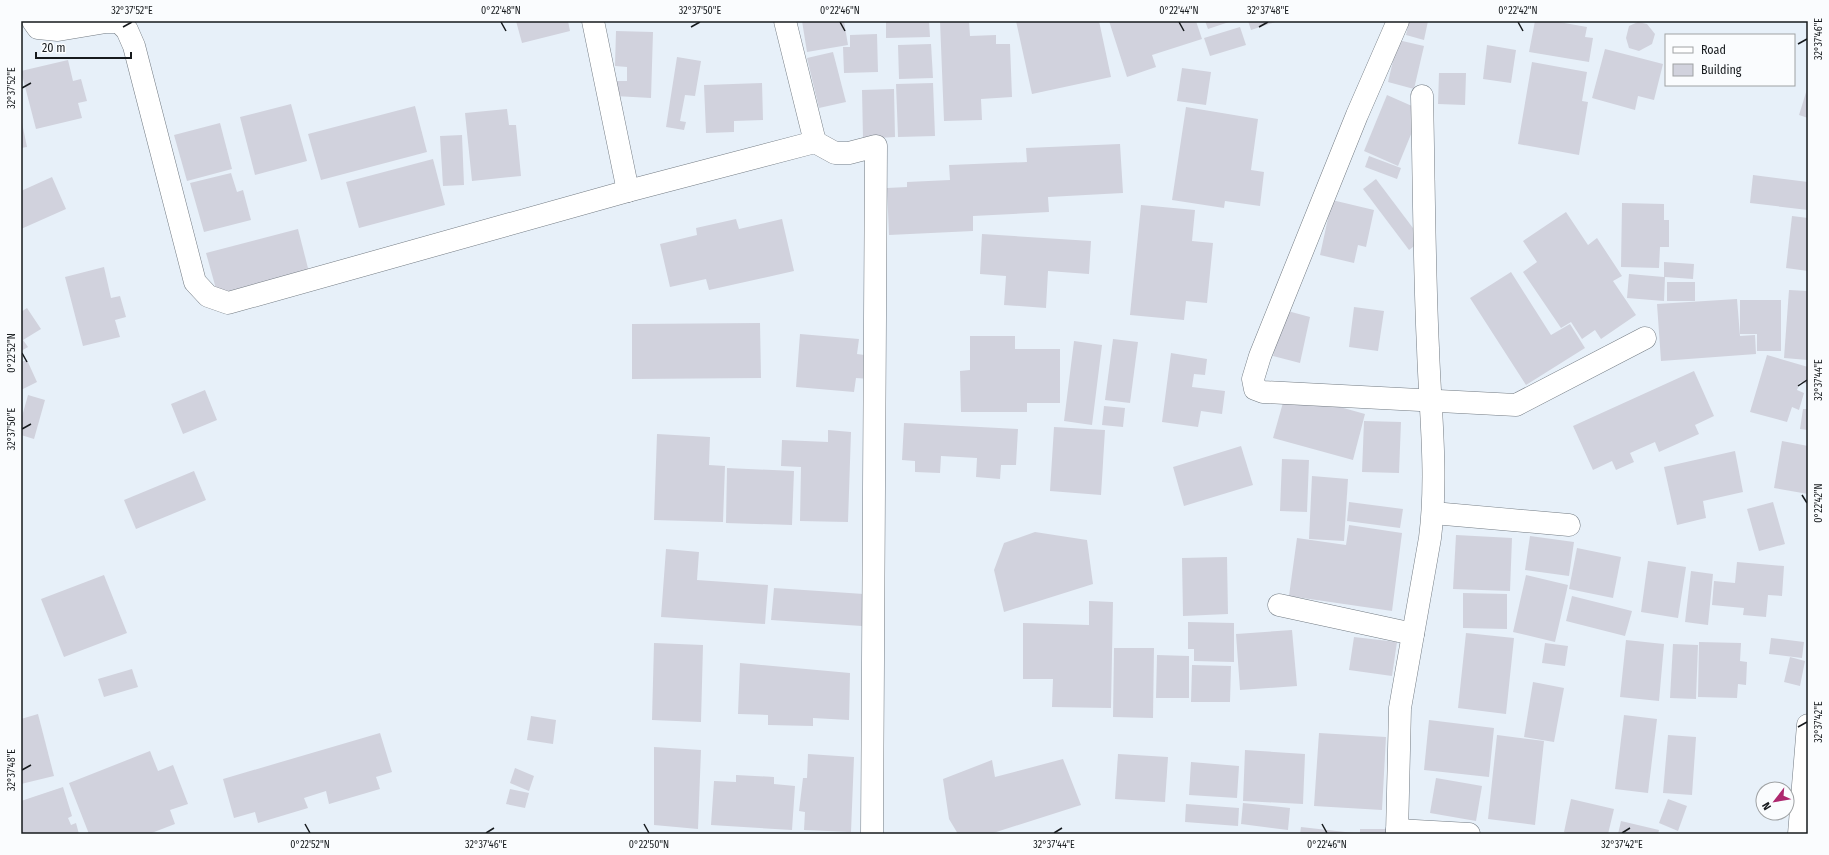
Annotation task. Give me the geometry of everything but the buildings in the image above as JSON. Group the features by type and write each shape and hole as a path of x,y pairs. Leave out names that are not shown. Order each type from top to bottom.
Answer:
{"street":[{"path":"33,21 38,28 58,30 106,22 119,22 127,30 134,46 195,282 208,296 228,303 628,192 815,142 835,153 849,153 876,146 872,834"},
{"path":"593,21 628,192"},
{"path":"785,21 815,142"},
{"path":"1398,21 1354,122 1260,356 1253,379 1255,389 1263,392 1431,402 1516,405 1645,338"},
{"path":"1422,96 1433,513 1430,538 1400,708 1397,832 1469,834"},
{"path":"1433,513 1569,525"},
{"path":"1279,605 1413,634"},
{"path":"1799,834 1808,725"}]}
